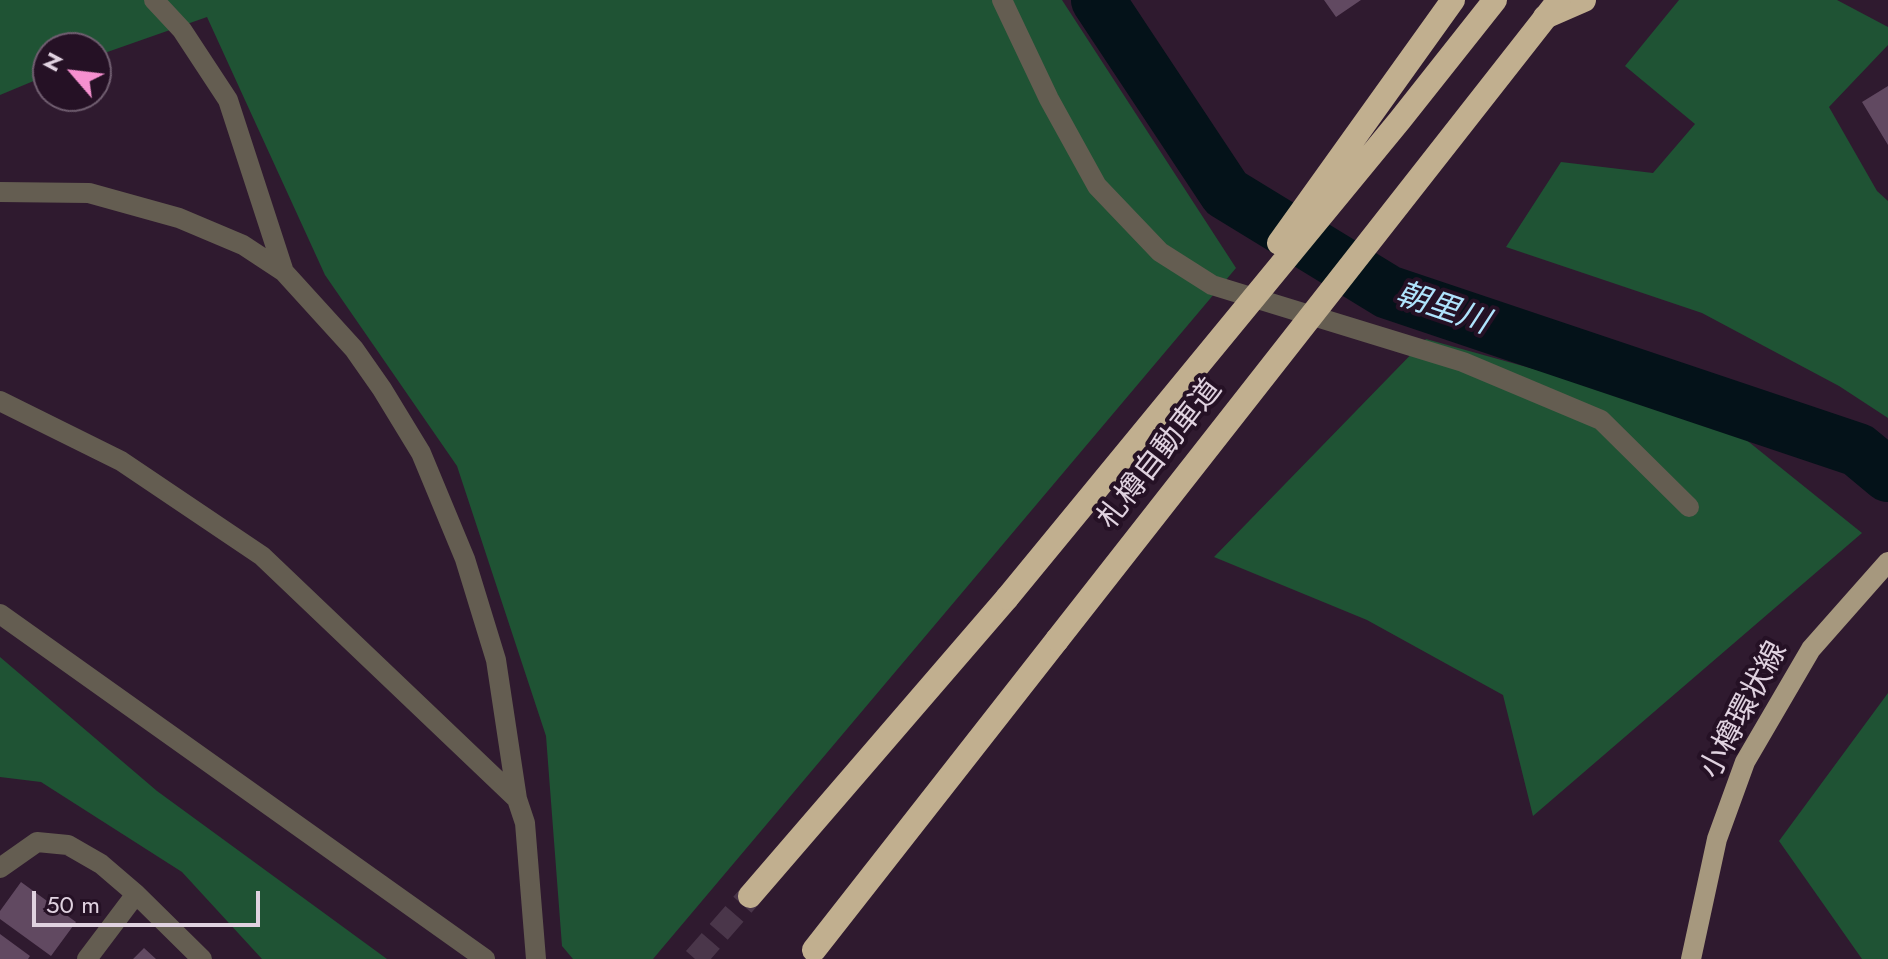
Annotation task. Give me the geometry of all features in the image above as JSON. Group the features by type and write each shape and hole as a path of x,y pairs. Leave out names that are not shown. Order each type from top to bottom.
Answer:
{"highway":[{"path":"1174,392 1453,0"},
{"name":"札樽自動車道","path":"750,896 1007,598 1495,0"},
{"path":"1552,8 1584,0"},
{"name":"札樽自動車道","path":"814,950 1552,8"}],"main road":[{"name":"小樽環状線","path":"1691,959 1717,839 1745,762 1811,649 1888,562"}],"street":[{"path":"154,0 182,30 228,100 284,272"},
{"path":"1002,0 1049,99 1097,186 1160,252 1212,285 1463,362 1601,420 1689,507"},
{"path":"0,192 89,193 179,218 243,245 284,272 354,349 421,453 465,559 496,660 517,799 525,823 536,959"},
{"path":"0,401 121,461 262,556 517,799"},
{"path":"0,614 485,959"},
{"path":"0,868 37,842 68,845 101,864 202,959"},
{"path":"87,959 136,894"}],"green space":[{"path":"0,0 1062,0 1236,268 653,959 573,959 562,946 546,736 457,466 325,275 207,17 112,50 112,32 32,32 32,82 0,95"},
{"path":"1679,0 1837,0 1888,27 1888,45 1829,107 1877,191 1888,201 1888,418 1839,386 1702,313 1506,247 1561,162 1653,173 1695,124 1625,66"},
{"path":"1426,339 1724,422 1862,533 1533,816 1503,695 1367,620 1214,557"},
{"path":"0,657 157,791 387,959 262,959 182,872 41,782 0,777"},
{"path":"1888,693 1888,959 1862,959 1779,841"}],"building":[{"path":"1324,0 1361,0 1336,17"},
{"path":"1888,86 1888,145 1862,102"},
{"path":"21,882 76,922 51,956 0,919 0,911"},
{"path":"0,934 30,956 28,959 0,959"},
{"path":"144,948 156,959 133,959"}],"waterway":[{"name":"朝里川","path":"1098,0 1226,193 1388,292 1858,450 1888,475"}],"tunnel":[{"path":"695,959 750,896"}]}
